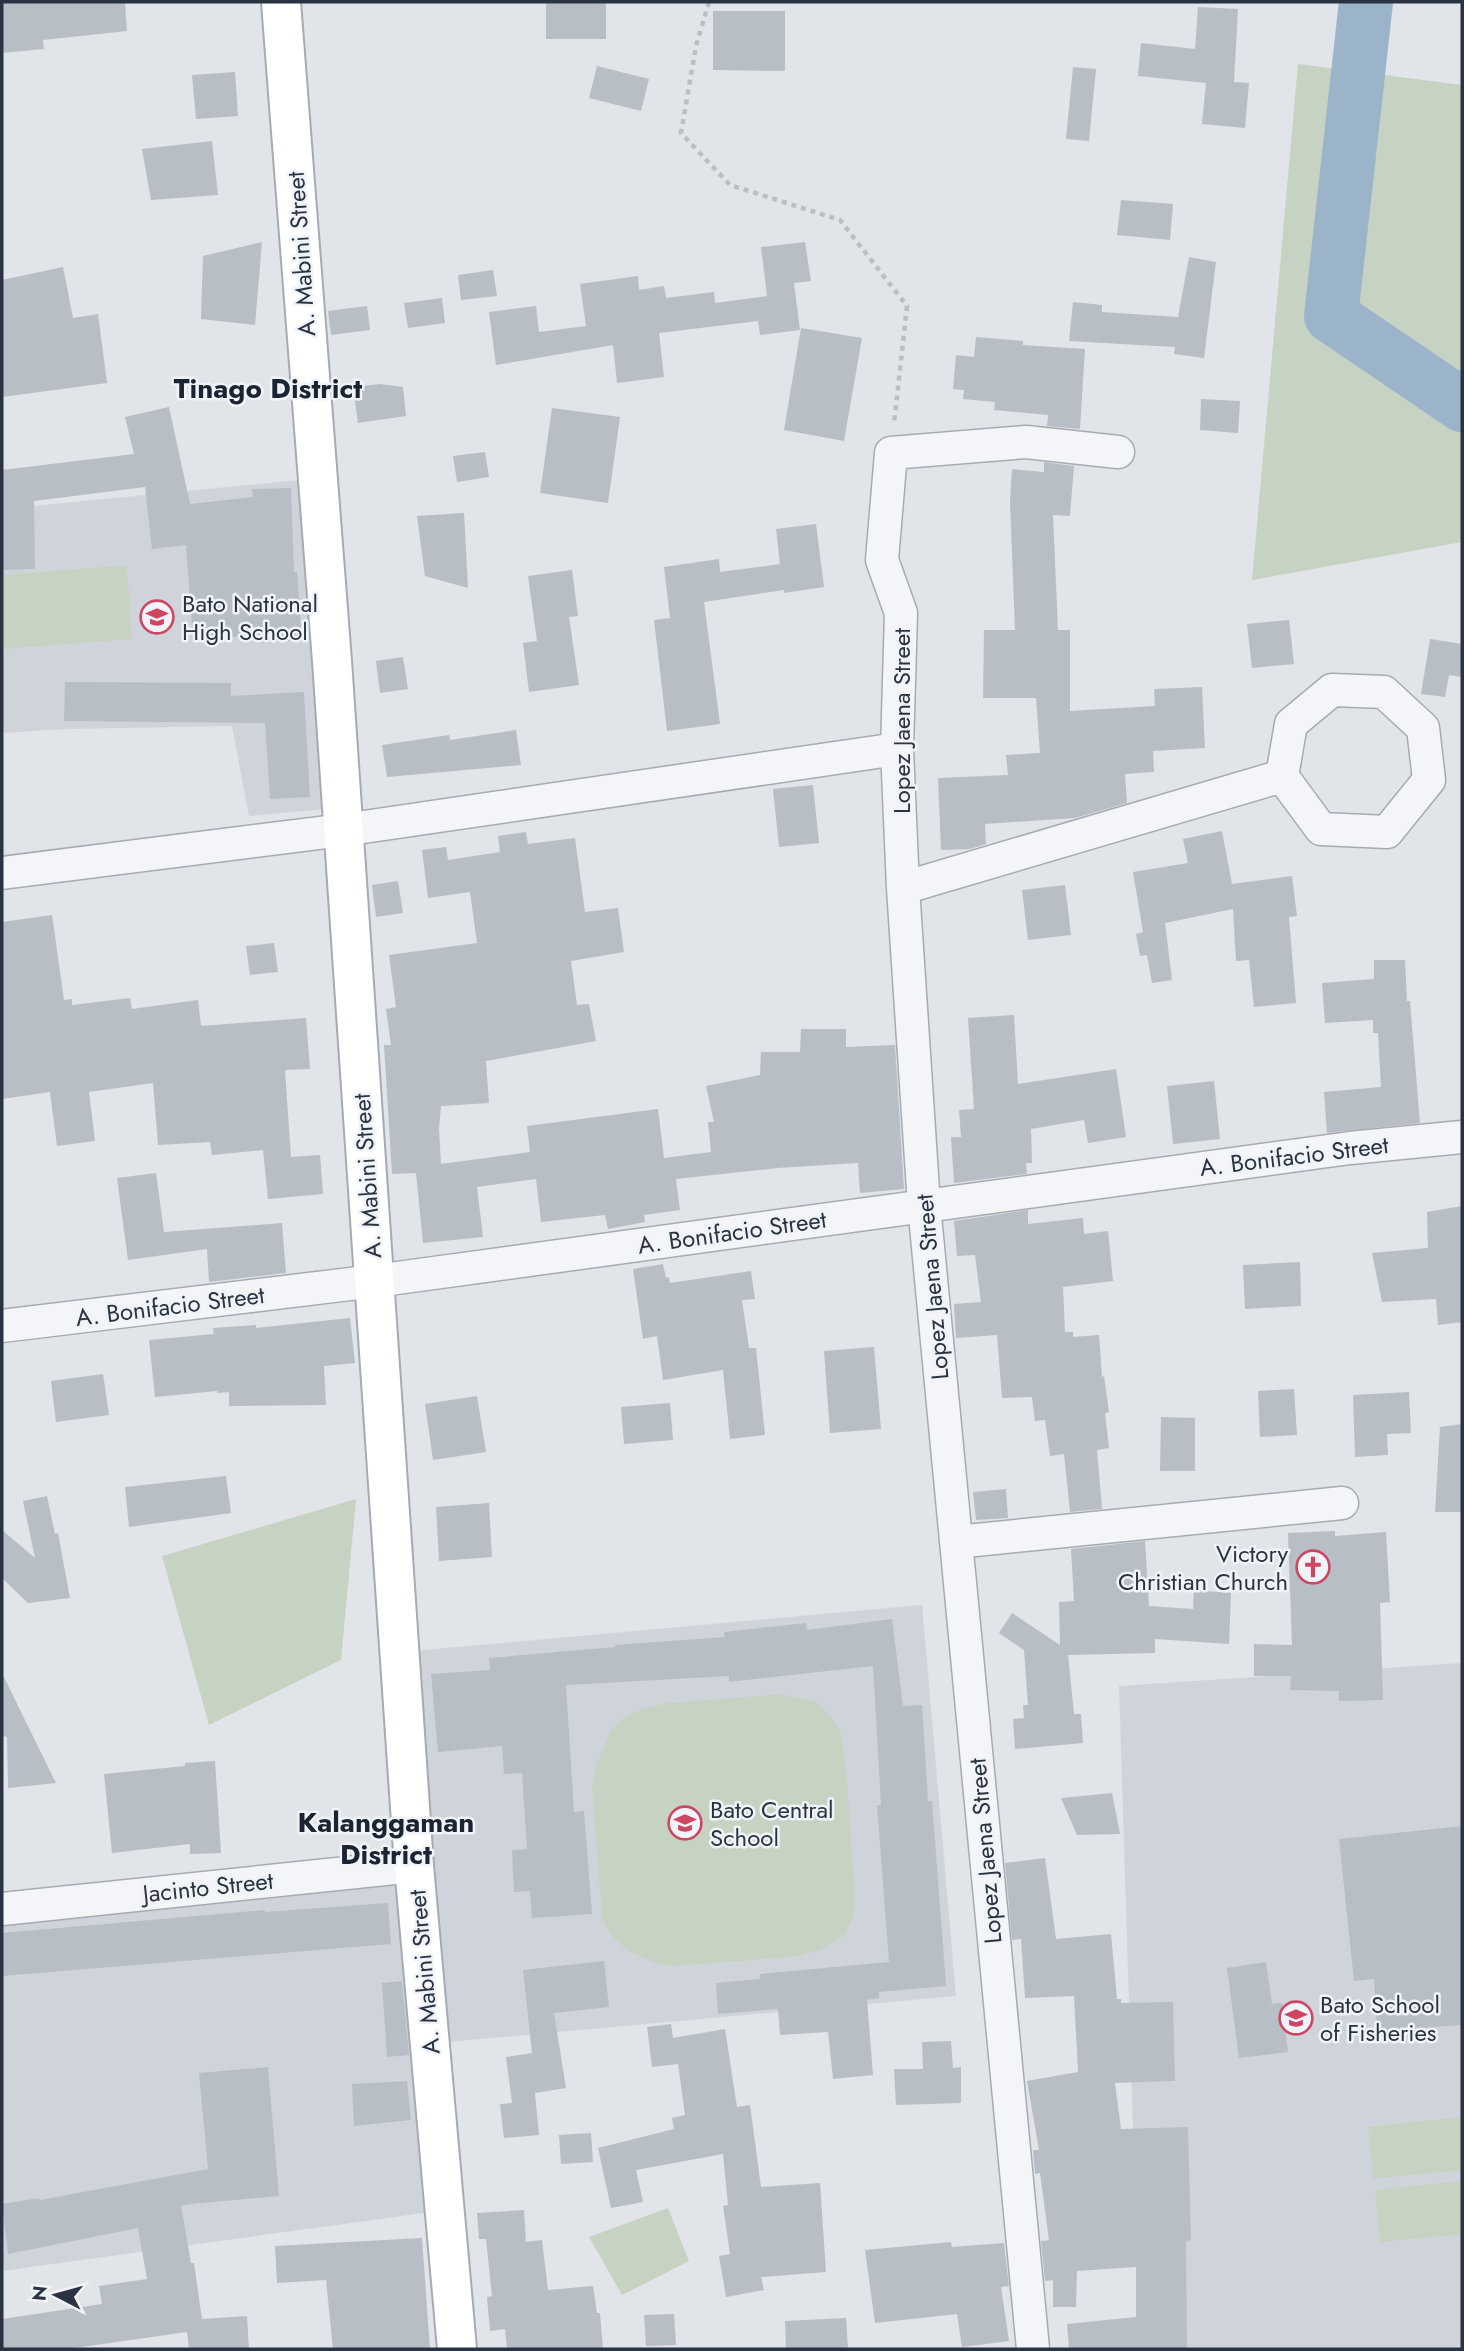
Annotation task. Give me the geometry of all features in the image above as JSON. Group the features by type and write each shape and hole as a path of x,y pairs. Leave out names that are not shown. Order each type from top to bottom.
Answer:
{"street":[{"name":"A. Mabini Street","path":"281,2 343,830 414,1866 457,2349"},
{"path":"891,453 1026,442 1118,452"},
{"name":"Lopez Jaena Street","path":"891,453 882,561 901,613 897,749 923,1205 1032,2349"},
{"path":"1332,690 1384,692 1423,728 1429,780 1387,832 1321,830 1282,776 1291,724 1332,690"},
{"path":"2,873 343,830 897,749"},
{"path":"903,888 1282,776"},
{"name":"A. Bonifacio Street","path":"2,1326 374,1281 1350,1148 1462,1137"},
{"path":"956,1542 1342,1503"},
{"name":"Jacinto Street","path":"2,1909 414,1866"}],"path":[{"path":"709,2 696,46 681,133 730,185 840,220 908,306 891,453"}],"shaded area":[{"name":"Bato National High School","path":"300,480 328,809 249,816 232,726 2,733 2,509"},
{"name":"Bato Central School","path":"922,1605 956,1996 447,2042 413,1651"},
{"name":"Bato School of Fisheries","path":"1462,1663 1462,2349 1140,2349 1119,1686"},
{"path":"405,1877 431,2212 2,2271 2,1917"}],"green space":[{"path":"1298,64 1462,85 1462,542 1252,580"},
{"path":"127,565 132,639 3,649 2,575"},
{"path":"356,1499 341,1660 209,1725 162,1556"},
{"path":"782,1694 817,1702 831,1716 841,1733 855,1898 853,1919 844,1935 825,1948 800,1956 675,1966 652,1961 631,1952 613,1937 602,1917 592,1789 596,1765 610,1732 624,1717 667,1703"},
{"path":"1462,2117 1462,2170 1373,2179 1368,2127"},
{"path":"1462,2181 1462,2234 1380,2242 1375,2190"},
{"path":"668,2208 689,2261 622,2295 589,2237"}],"building":[{"path":"2,2 125,2 127,31 43,40 44,49 2,53"},
{"path":"546,2 606,2 606,39 546,39"},
{"path":"1198,7 1238,9 1234,82 1249,83 1245,128 1202,124 1206,83 1138,76 1141,43 1195,49"},
{"path":"713,11 785,11 785,71 713,70"},
{"path":"597,66 649,79 641,111 589,98"},
{"path":"1073,67 1096,69 1089,141 1066,139"},
{"path":"235,72 238,116 196,119 192,75"},
{"path":"212,141 218,195 151,200 142,149"},
{"path":"1121,200 1173,204 1170,240 1117,235"},
{"path":"262,242 255,325 201,319 203,256"},
{"path":"805,242 811,281 794,283 800,330 760,335 758,321 659,333 664,377 617,383 613,345 496,365 489,312 536,306 539,332 586,326 580,284 638,276 639,290 664,286 666,298 714,292 715,303 767,296 761,247"},
{"path":"1189,257 1216,262 1204,358 1174,354 1175,347 1069,341 1073,302 1102,305 1102,312 1178,317"},
{"path":"63,267 73,318 98,314 107,383 2,397 2,280"},
{"path":"493,270 497,296 461,300 458,275"},
{"path":"442,298 445,323 408,328 404,303"},
{"path":"367,306 370,330 331,335 328,311"},
{"path":"801,328 862,338 844,441 784,430"},
{"path":"976,337 1023,341 1023,345 1085,349 1080,429 1047,426 1048,415 994,410 995,402 963,399 964,390 953,389 956,355 974,357"},
{"path":"380,384 403,387 406,416 358,423 353,387"},
{"path":"1201,399 1240,401 1238,433 1200,430"},
{"path":"169,407 190,504 253,497 252,489 291,488 294,572 297,572 302,640 261,643 261,635 193,640 186,545 152,549 145,487 34,501 35,569 2,570 2,470 134,454 125,417"},
{"path":"552,408 620,417 608,503 540,493"},
{"path":"485,452 489,477 457,482 453,456"},
{"path":"1044,462 1074,466 1070,516 1053,515 1058,630 1070,630 1070,711 1155,706 1154,689 1202,687 1205,748 1153,751 1154,772 1125,774 1127,803 1075,818 985,824 986,844 970,849 941,850 938,778 1008,775 1006,755 1040,753 1036,698 983,698 984,630 1015,630 1010,502 1012,469 1044,472"},
{"path":"464,513 468,588 425,576 417,516"},
{"path":"816,524 824,587 704,602 720,724 667,731 654,620 670,618 664,567 719,559 720,572 780,564 776,529"},
{"path":"572,570 578,616 569,617 579,685 529,692 523,643 537,641 528,576"},
{"path":"1289,620 1294,664 1252,668 1247,624"},
{"path":"1430,639 1462,644 1462,677 1449,675 1445,697 1421,694"},
{"path":"403,657 408,689 380,693 376,661"},
{"path":"65,682 231,683 231,696 304,692 310,797 270,799 265,723 64,721"},
{"path":"516,730 521,765 387,777 382,745 449,735 450,740"},
{"path":"813,785 819,843 779,847 773,789"},
{"path":"1222,831 1232,884 1292,876 1297,916 1289,917 1296,1003 1254,1007 1249,960 1236,961 1233,909 1165,923 1172,980 1152,983 1147,955 1140,956 1136,934 1143,932 1133,872 1188,863 1183,839"},
{"path":"526,832 528,844 575,838 585,912 618,908 624,952 571,961 577,1005 589,1004 596,1041 486,1061 489,1103 441,1106 441,1164 530,1152 527,1126 658,1109 664,1158 711,1152 708,1122 714,1122 706,1086 760,1075 761,1052 800,1052 801,1029 846,1029 846,1047 895,1045 904,1189 860,1193 858,1163 676,1179 680,1210 644,1215 645,1222 608,1229 605,1215 541,1222 536,1179 477,1187 483,1237 423,1243 416,1173 392,1174 384,1045 391,1045 386,1009 396,1007 389,955 477,943 470,892 428,898 422,850 446,847 448,860 500,852 498,836"},
{"path":"398,881 403,913 376,917 372,885"},
{"path":"1065,885 1071,935 1028,940 1022,890"},
{"path":"52,915 64,1000 72,999 72,1005 130,998 132,1009 198,1000 201,1026 306,1018 310,1069 285,1070 291,1157 320,1155 323,1194 268,1199 263,1150 212,1155 210,1142 158,1145 153,1083 89,1092 95,1141 57,1146 50,1092 2,1099 2,922"},
{"path":"274,943 278,972 250,975 246,946"},
{"path":"1374,960 1405,960 1420,1123 1327,1133 1324,1092 1381,1087 1378,1033 1373,1033 1373,1020 1325,1023 1322,983 1374,979"},
{"path":"1014,1015 1018,1084 1116,1069 1126,1137 1088,1143 1084,1120 1031,1129 1032,1163 1026,1163 1027,1174 954,1183 951,1137 961,1137 959,1110 974,1109 968,1018"},
{"path":"1214,1081 1220,1139 1173,1144 1167,1086"},
{"path":"156,1173 164,1232 282,1223 286,1273 209,1282 207,1249 128,1260 117,1178"},
{"path":"1462,1206 1462,1322 1438,1325 1436,1299 1382,1302 1372,1253 1428,1248 1427,1212"},
{"path":"1028,1210 1028,1224 1083,1218 1084,1234 1108,1231 1113,1281 1063,1287 1065,1332 1073,1332 1073,1337 1099,1335 1102,1377 1104,1376 1109,1412 1105,1413 1109,1448 1097,1450 1102,1509 1070,1512 1064,1454 1050,1456 1045,1420 1035,1421 1032,1397 1002,1398 997,1335 956,1338 954,1304 981,1302 975,1255 957,1256 954,1221"},
{"path":"1300,1262 1301,1306 1245,1309 1243,1265"},
{"path":"663,1264 670,1283 751,1271 755,1299 742,1300 749,1348 756,1348 765,1435 730,1439 723,1370 663,1380 657,1336 643,1339 633,1269"},
{"path":"350,1318 355,1363 324,1366 326,1405 229,1406 229,1392 217,1391 155,1397 149,1340 214,1334 213,1328 256,1325 256,1328"},
{"path":"874,1347 881,1429 830,1433 824,1351"},
{"path":"103,1374 109,1415 56,1422 51,1381"},
{"path":"1294,1389 1297,1435 1260,1437 1258,1391"},
{"path":"1409,1392 1411,1433 1387,1434 1388,1455 1355,1457 1353,1395"},
{"path":"477,1396 486,1452 433,1460 425,1404"},
{"path":"670,1403 673,1440 624,1444 621,1407"},
{"path":"1161,1417 1195,1418 1195,1471 1160,1471"},
{"path":"1462,1424 1462,1512 1435,1512 1440,1427"},
{"path":"226,1476 231,1513 129,1527 125,1487"},
{"path":"1006,1489 1008,1518 976,1520 973,1492"},
{"path":"47,1496 55,1534 58,1533 70,1598 28,1603 2,1578 2,1530 35,1558 23,1501"},
{"path":"489,1503 492,1557 439,1561 436,1507"},
{"path":"1335,1531 1335,1536 1386,1532 1390,1602 1380,1603 1383,1700 1339,1701 1339,1691 1290,1690 1291,1676 1254,1676 1254,1644 1292,1645 1288,1533"},
{"path":"1145,1541 1149,1606 1193,1609 1194,1590 1231,1593 1229,1644 1155,1639 1155,1653 1068,1655 1074,1714 1081,1714 1083,1743 1015,1749 1013,1719 1024,1718 1023,1705 1028,1705 1024,1650 999,1633 1012,1613 1060,1645 1059,1602 1074,1601 1071,1549"},
{"path":"892,1619 903,1706 922,1705 928,1801 932,1801 946,1986 879,1992 879,1998 867,2000 873,2075 833,2079 828,2032 780,2035 778,2009 718,2014 716,1983 760,1979 760,1974 889,1962 877,1805 881,1805 873,1666 729,1682 729,1676 566,1685 574,1812 584,1811 592,1914 532,1918 530,1891 514,1892 512,1850 527,1849 522,1773 504,1774 502,1746 438,1752 431,1674 490,1670 489,1658 725,1637 724,1632 806,1623 807,1630"},
{"path":"2,1673 56,1783 8,1788 7,1737 2,1736"},
{"path":"215,1761 221,1853 190,1854 190,1844 112,1853 104,1774"},
{"path":"1112,1793 1120,1834 1077,1835 1061,1798"},
{"path":"1462,1826 1462,2025 1377,2031 1374,1979 1354,1981 1339,1839"},
{"path":"1045,1858 1056,1939 1111,1934 1117,1999 1121,1999 1121,2003 1173,2002 1175,2081 1115,2083 1121,2129 1188,2127 1191,2240 1186,2241 1187,2349 1069,2349 1067,2324 1136,2317 1136,2267 1077,2271 1076,2307 1053,2307 1053,2280 1045,2281 1041,2241 1049,2240 1040,2173 1035,2174 1033,2150 1039,2150 1027,2081 1078,2072 1074,1996 1025,1998 1021,1939 1012,1940 1005,1863"},
{"path":"388,1903 391,1944 2,1976 2,1933 265,1910"},
{"path":"604,1961 609,2007 554,2013 566,2088 535,2093 539,2135 504,2138 500,2104 512,2103 506,2057 532,2053 523,1970"},
{"path":"1266,1962 1272,2004 1282,2003 1288,2052 1239,2058 1227,1968"},
{"path":"402,1981 409,2055 387,2057 382,1983"},
{"path":"671,2024 673,2038 725,2029 737,2107 750,2105 761,2187 820,2183 826,2272 761,2277 764,2290 726,2297 719,2256 730,2254 723,2206 728,2205 723,2154 636,2170 643,2202 611,2208 598,2148 674,2129 672,2118 685,2115 678,2064 652,2067 647,2027"},
{"path":"951,2041 953,2068 961,2067 961,2103 896,2105 894,2069 923,2069 922,2042"},
{"path":"268,2067 279,2196 181,2205 191,2263 194,2263 202,2319 247,2316 249,2349 189,2349 187,2332 68,2349 2,2349 2,2319 102,2304 99,2286 147,2279 138,2228 8,2254 2,2204 40,2200 208,2169 199,2073"},
{"path":"407,2081 411,2120 354,2126 352,2084"},
{"path":"591,2133 593,2162 561,2164 559,2135"},
{"path":"524,2210 526,2242 542,2240 548,2290 593,2286 597,2313 600,2313 603,2349 507,2349 505,2329 490,2331 487,2297 492,2296 486,2239 479,2239 477,2213"},
{"path":"422,2238 430,2349 333,2349 326,2280 277,2283 275,2246"},
{"path":"951,2242 952,2247 1004,2243 1009,2286 1001,2287 1009,2341 962,2347 957,2314 875,2323 865,2250"},
{"path":"674,2314 676,2345 646,2346 644,2315"},
{"path":"846,2318 848,2349 786,2349 785,2321"}],"waterway":[{"path":"1366,2 1331,316 1462,405"}],"place":[{"name":"Bato National High School","path":"157,617"},
{"name":"Victory Christian Church","path":"1313,1567"},
{"name":"Bato Central School","path":"685,1823"},
{"name":"Bato School of Fisheries","path":"1296,2018"}],"district":[{"name":"Tinago District","path":"268,388"},
{"name":"Kalanggaman District","path":"386,1838"}]}
